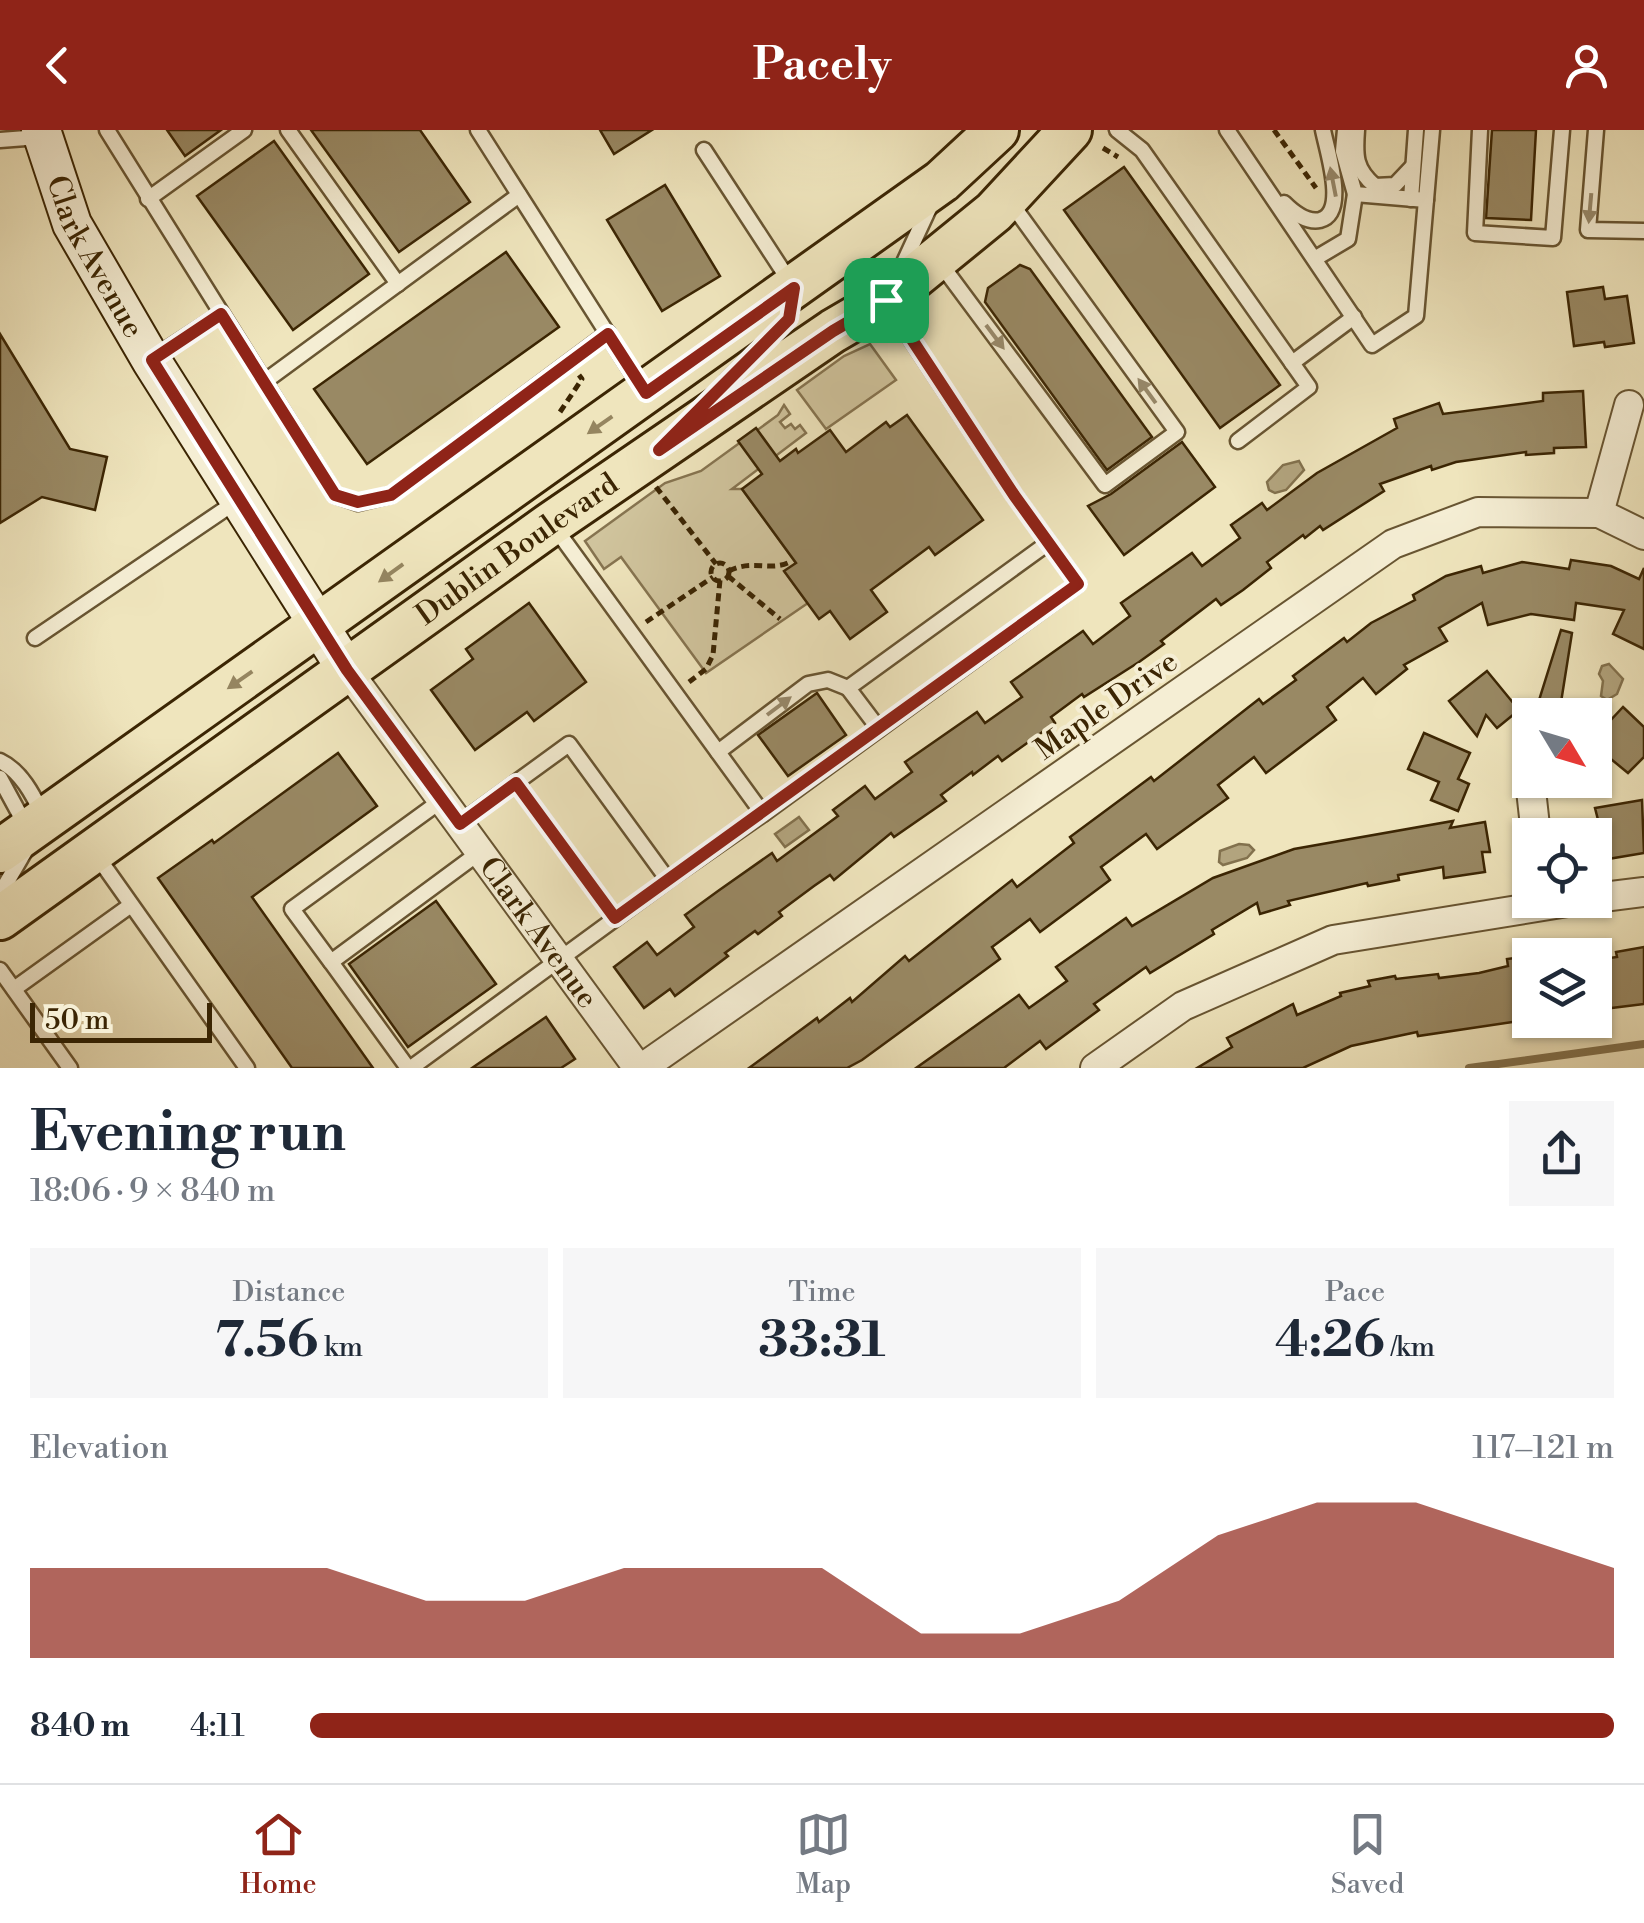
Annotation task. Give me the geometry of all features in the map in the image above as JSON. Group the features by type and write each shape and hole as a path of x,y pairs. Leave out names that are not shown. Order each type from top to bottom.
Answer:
{"main road":[{"name":"Dublin Boulevard","path":"0,918 552,523 657,468 833,331 886,300 1007,198 1070,130"},
{"name":"Dublin Boulevard","path":"24,834 942,181 990,132"}],"street":[{"name":"Clark Avenue","path":"41,133 72,224 152,360 347,670 640,1068"},
{"path":"1599,514 1628,405"},
{"name":"Maple Drive","path":"640,1068 1393,544 1478,512 1599,514 1644,535"},
{"path":"1612,896 1644,892"},
{"path":"1095,1068 1183,1006 1332,940 1512,907"}],"lane":[{"path":"108,130 335,495 358,502 391,495 608,334"},
{"path":"148,199 244,130"},
{"path":"288,130 398,284"},
{"path":"478,130 646,393"},
{"path":"1117,130 1142,150 1309,387 1238,440"},
{"path":"1227,130 1372,345 1416,316 1416,130"},
{"path":"1260,177 1293,211 1308,220 1332,214 1336,201 1323,130"},
{"path":"1316,258 1348,239 1355,194 1343,151 1345,130"},
{"path":"1356,130 1355,156 1360,173 1375,186 1395,185 1413,166"},
{"path":"1418,200 1432,130"},
{"path":"1480,130 1475,233 1553,238 1562,130"},
{"path":"1596,130 1588,230 1644,232"},
{"path":"0,140 41,133"},
{"path":"657,468 789,319 794,288 704,150"},
{"path":"442,800 292,910 410,1068 1078,584 886,300 942,181"},
{"path":"1355,194 1418,200"},
{"path":"264,382 519,195"},
{"path":"937,259 1105,485 1177,432 1007,198"},
{"path":"152,360 221,314"},
{"path":"1292,363 1354,317"},
{"path":"35,638 240,499"},
{"path":"552,523 763,814"},
{"path":"848,688 1048,543"},
{"path":"718,752 808,684 828,680 848,688 879,729"},
{"path":"460,824 569,744 668,880"},
{"path":"0,761 10,766 22,781 24,834 0,894"},
{"path":"0,778 24,834"},
{"path":"516,783 615,918"},
{"path":"93,852 247,1068"},
{"path":"331,962 480,852"},
{"path":"14,989 131,905"},
{"path":"0,970 70,1068"}],"path":[{"path":"1274,130 1326,202"},
{"path":"657,468 716,564"},
{"path":"675,692 706,669 713,655 720,580 743,563 782,566 790,562"},
{"path":"716,564 724,564 728,573 780,620"},
{"path":"713,577 716,564"},
{"path":"631,632 713,577"},
{"path":"713,577 720,580"}],"shaded area":[{"path":"870,344 896,380 826,429 797,390 844,356"},
{"path":"784,405 790,414 780,422 785,428 800,425 806,433 732,489 742,489 796,563 785,572 808,603 706,673 621,557 604,569 585,541 665,483 701,471 778,415"},
{"path":"1299,461 1304,470 1286,490 1269,490 1267,482 1283,465"},
{"path":"1609,664 1623,679 1617,694 1610,698 1601,696 1602,666"},
{"path":"799,817 809,830 785,847 775,834"},
{"path":"1239,844 1254,850 1247,858 1223,865 1219,862 1220,851"}],"building":[{"path":"167,130 221,130 185,156"},
{"path":"311,130 420,130 470,202 399,252"},
{"path":"600,130 652,130 614,154"},
{"path":"1492,130 1536,130 1531,220 1486,218"},
{"path":"274,141 369,274 293,330 197,196"},
{"path":"1124,167 1280,385 1220,428 1064,210"},
{"path":"665,185 720,276 662,311 607,220"},
{"path":"506,252 559,327 367,464 314,389"},
{"path":"1020,265 1030,269 1152,437 1107,470 985,302 988,288"},
{"path":"1603,287 1605,299 1627,296 1634,343 1574,346 1567,292"},
{"path":"0,334 70,449 107,457 95,510 42,497 0,523"},
{"path":"1583,391 1586,447 1456,462 1432,470 1431,466 1380,484 1384,491 1323,530 1320,526 1305,538 1303,535 1267,562 1271,568 1243,590 1221,605 1216,599 1139,662 1084,697 1082,694 1051,717 1055,723 1002,761 998,756 973,775 972,772 941,795 946,801 894,837 891,833 834,880 830,875 814,886 779,912 782,916 725,953 728,956 675,996 670,989 644,1008 614,967 647,942 657,955 694,927 685,915 718,891 772,853 777,861 838,816 833,810 865,786 875,799 912,772 905,762 977,712 985,723 1022,697 1011,682 1083,631 1093,644 1130,616 1121,603 1192,553 1202,566 1240,538 1231,525 1262,503 1267,510 1317,473 1397,428 1394,419 1439,403 1443,414 1543,401 1543,393"},
{"path":"907,415 983,520 935,555 929,547 871,590 887,612 850,639 830,611 819,619 784,571 796,563 742,489 762,474 738,441 756,428 780,461 830,430 846,452 886,422 890,427"},
{"path":"1182,442 1215,487 1124,555 1088,506 1111,494"},
{"path":"1571,560 1611,566 1639,579 1644,568 1644,649 1613,634 1624,610 1576,603 1574,620 1531,614 1488,625 1482,603 1439,628 1447,641 1404,665 1407,669 1376,694 1363,678 1327,707 1336,720 1266,773 1254,757 1218,785 1228,798 1157,849 1146,834 1101,867 1110,880 1040,932 1030,919 992,947 1000,959 862,1060 847,1068 749,1068 817,1018 819,1022 850,998 852,1002 905,956 909,961 1012,880 1017,887 1074,843 1070,837 1151,777 1154,781 1259,699 1263,704 1344,638 1347,642 1371,623 1415,600 1413,595 1446,576 1481,566 1483,573 1522,562 1569,569"},
{"path":"529,603 586,682 534,721 527,712 475,750 431,690 473,659 466,649"},
{"path":"1561,630 1572,633 1562,698 1540,698"},
{"path":"1487,671 1512,701 1512,716 1497,728 1486,715 1477,736 1449,701"},
{"path":"817,693 846,735 788,776 758,735"},
{"path":"1623,707 1644,727 1644,757 1628,773 1612,760 1612,719"},
{"path":"1424,733 1470,753 1458,779 1469,784 1458,811 1431,800 1439,782 1408,769"},
{"path":"338,753 377,806 252,897 373,1068 292,1068 158,878 212,840 214,843"},
{"path":"1642,800 1644,853 1612,858 1612,818 1598,818 1595,808"},
{"path":"1453,821 1450,828 1485,822 1490,852 1482,852 1485,872 1444,878 1443,867 1398,875 1399,880 1368,886 1367,883 1288,901 1290,905 1260,914 1257,903 1150,973 1146,967 1094,1004 1099,1010 1046,1049 1040,1041 1004,1068 916,1068 1019,995 1029,1008 1067,981 1056,967 1126,918 1132,926 1213,878 1294,849"},
{"path":"436,901 496,984 408,1047 349,964"},
{"path":"1644,947 1644,1004 1612,1008 1612,958 1617,957 1616,952"},
{"path":"1512,958 1512,1022 1418,1036 1417,1032 1351,1046 1303,1068 1197,1068 1232,1047 1227,1038 1293,1004 1297,1015 1341,996 1340,993 1370,986 1368,981 1395,976 1396,979 1438,974 1439,978 1479,973 1508,966 1507,959"},
{"path":"546,1017 575,1059 561,1068 472,1068"}],"waterway":[{"path":"1469,1068 1644,1044"}],"route":[{"path":"794,288 789,319 659,450 833,331 886,300 1014,495 1078,584 615,918 516,783 460,824 347,670 152,360 221,314 335,495 358,502 391,495 608,334 646,393 794,288"}]}
